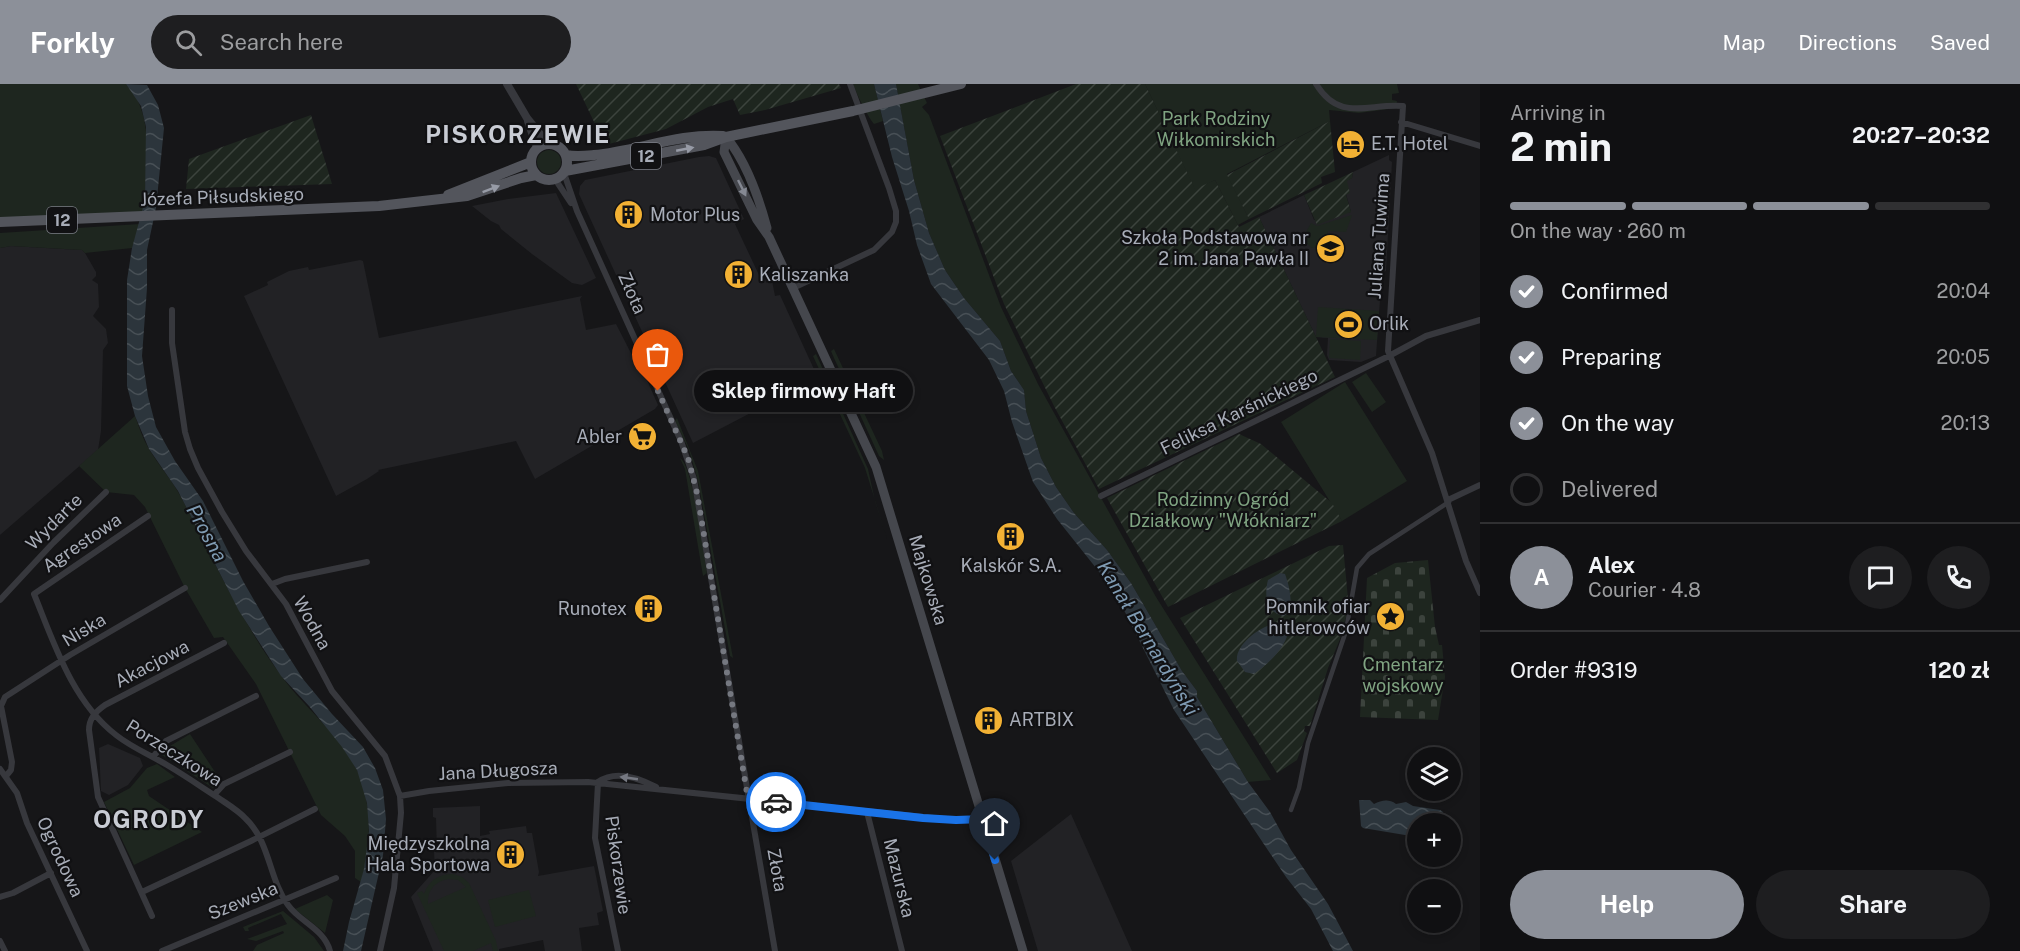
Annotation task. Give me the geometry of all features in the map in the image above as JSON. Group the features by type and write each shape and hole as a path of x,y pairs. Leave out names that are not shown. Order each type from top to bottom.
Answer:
{"main road":[{"name":"12","path":"536,175 547,180 561,174 704,145 726,136 853,111 961,84"},
{"name":"12","path":"566,155 610,153 706,135 726,136"},
{"name":"Majkowska","path":"726,136 724,152 757,220 769,237 876,467 1021,950"},
{"path":"536,175 531,162 532,154 537,148 548,144 559,146 566,155 567,163 561,174"},
{"name":"Józefa Piłsudskiego","path":"445,197 531,162"},
{"name":"Józefa Piłsudskiego","path":"0,222 404,204 477,194 511,181 536,175"}],"street":[{"path":"507,84 527,118 548,144"},
{"path":"793,288 874,250 892,232 896,222 896,210 889,188 850,84"},
{"path":"1316,84 1326,96 1347,109 1363,110 1403,106 1401,122 1480,146"},
{"path":"527,118 537,148"},
{"name":"Juliana Tuwima","path":"1401,122 1388,339 1389,356 1428,441 1466,561 1480,592"},
{"name":"Złota","path":"561,174 577,211"},
{"name":"Złota","path":"561,174 691,467 775,951"},
{"name":"Wodna","path":"172,310 174,363 190,449 222,512 246,551 286,604 332,691 385,756 400,796 401,813 394,888 380,951"},
{"name":"Feliksa Karśnickiego","path":"1101,496 1426,336 1480,320"},
{"path":"1291,810 1298,793 1308,743 1346,631 1357,568 1368,554 1448,501 1480,486"},
{"name":"Wydarte","path":"0,600 53,543 106,492"},
{"name":"Agrestowa","path":"34,594 148,516"},
{"path":"272,584 285,579 367,562"},
{"name":"Niska","path":"6,776 12,762 2,702 30,680 185,588"},
{"name":"Porzeczkowa","path":"34,594 62,662 94,714 122,739 214,795 246,818 259,837 285,900"},
{"name":"Akacjowa","path":"94,714 105,705 224,643"},
{"path":"153,757 166,741 256,696"},
{"path":"94,714 89,723 89,730 97,794 152,916"},
{"path":"214,795 227,782 290,752"},
{"name":"Ogrodowa","path":"0,769 17,793 25,817 87,951"},
{"name":"Jana Długosza","path":"400,796 429,791 519,783 598,783 867,812 944,819 983,819"},
{"name":"Piskorzewie","path":"598,783 595,838 618,951"},
{"path":"142,892 315,809"},
{"name":"Mazurska","path":"867,812 902,951"},
{"path":"0,889 2,897 51,873"},
{"name":"Szewska","path":"162,951 336,878"},
{"path":"285,900 296,914 323,936 330,951"},
{"path":"0,941 5,951"}],"shaded area":[{"name":"Szkoła Podstawowa nr 2 im. Jana Pawła II","path":"1389,155 1389,160 1392,162 1386,271 1382,272 1376,356 1361,362 1329,360 1328,338 1316,337 1259,217 1304,195 1314,220 1351,212 1346,194 1346,181 1352,178 1353,172"},
{"path":"709,156 716,158 744,219 735,224 759,275 765,276 766,283 769,280 772,281 775,296 780,295 818,378 693,443 579,194 580,186 585,180"},
{"path":"556,193 596,278 582,285 572,283 472,206"},
{"path":"11,246 82,250 85,253 96,272 92,280 98,284 99,307 93,316 106,329 108,343 103,350 101,431 98,450 0,535 0,248"},
{"path":"363,261 379,338 582,296 580,299 586,330 616,324 634,359 638,360 658,405 655,409 535,479 516,441 378,470 367,479 336,496 244,296 268,285 267,282 289,271 308,267 309,270"},
{"path":"108,744 140,758 143,766 128,785 109,795 101,791 99,748"},
{"path":"480,806 480,836 490,834 489,831 526,826 527,833 532,833 538,876 594,866 603,911 597,913 599,925 579,928 582,951 545,951 543,940 499,949 499,951 433,951 411,897 435,870 436,818 433,817 433,808"},
{"path":"1071,814 1132,951 1038,951 1011,861"}],"green space":[{"path":"0,84 126,84 141,109 147,139 143,212 0,218"},
{"path":"576,84 839,84 841,88 740,115 733,99 708,107 666,129 605,145"},
{"path":"853,84 874,84 883,121 874,124"},
{"path":"896,84 918,84 927,103 922,107 929,115 1001,307 1038,384 1156,597 1271,780 1248,782 1197,697 1197,691 1182,671 1131,583 1107,550 1074,513 1056,487 1041,458 1026,411 1024,390 1011,371 1000,341 964,298 945,270 929,233 914,180"},
{"path":"1076,84 1145,84 1195,189 1215,180 1239,227 1259,217 1335,377 1099,489 1054,406 1004,304 940,136"},
{"name":"Park Rodziny Wiłkomirskich","path":"1145,84 1397,84 1399,93 1392,94 1392,100 1397,101 1396,108 1359,113 1329,110 1330,121 1227,174 1249,219 1238,225 1215,180 1195,190"},
{"path":"311,115 332,184 186,189 189,159"},
{"path":"1330,121 1335,172 1321,177 1322,183 1249,219 1227,175"},
{"path":"549,150 557,154 561,162 557,170 549,174 541,170 537,162 541,154"},
{"path":"1353,172 1352,178 1347,181 1350,193 1346,195 1351,212 1317,225 1304,195"},
{"path":"1352,215 1346,232 1328,231 1327,242 1321,246 1312,248 1305,242 1305,234 1311,223 1317,226"},
{"path":"140,224 132,248 85,253 82,250 11,246 0,248 0,233"},
{"name":"Orlik","path":"1318,307 1379,311 1377,340 1316,337"},
{"path":"1330,339 1361,341 1360,360 1329,358"},
{"path":"834,349 882,451 884,460 879,456 834,358 831,351"},
{"path":"816,354 868,469 874,499 865,468 813,356"},
{"path":"1366,373 1386,402 1372,412 1352,382"},
{"path":"1345,382 1407,481 1342,521 1281,422"},
{"path":"135,416 147,445 178,492 252,632 289,686 341,744 357,770 366,797 369,826 367,855 361,882 355,878 355,851 345,836 321,815 256,684 223,637 214,638 185,588 145,507 134,495 106,492 79,466"},
{"path":"677,418 698,471 733,658 730,656 698,481 689,450 675,421"},
{"name":"Rodzinny Ogród Działkowy \"Włókniarz\"","path":"1239,434 1261,444 1332,503 1342,521 1168,607 1107,498"},
{"path":"680,458 689,476 697,511 707,573 703,576 685,469"},
{"path":"1343,545 1348,599 1340,639 1328,668 1310,726 1305,726 1304,731 1307,733 1297,760 1277,773 1180,618 1329,546"},
{"name":"Cmentarz wojskowy","path":"1428,560 1435,627 1439,645 1442,645 1445,677 1438,720 1360,717 1367,578 1395,563"},
{"path":"190,734 221,781 213,788 162,755 164,750 169,752 165,749"},
{"path":"157,764 175,777 147,790 149,796 202,832 134,865 104,802 130,788 147,768"},
{"path":"448,874 462,877 469,883 496,941 498,951 493,951 491,943 473,951 444,951 417,893 422,891 424,894 432,882","holes":["449,879 458,880 466,887 428,904 429,894 436,884"]},
{"path":"529,890 536,916 495,927 488,900"},
{"path":"327,895 333,900 325,933 295,909"},
{"path":"283,911 314,937 324,951 253,951 257,945 284,933 283,931 256,941 247,939 287,924 281,914 248,928 249,931 245,931 243,927"}],"water":[{"name":"Prosna","path":"126,84 147,85 158,105 164,128 156,208 147,250 142,356 148,396 156,427 175,461 203,501 243,581 269,626 303,679 363,747 375,768 383,790 386,819 383,855 361,951 343,951 364,869 369,831 367,803 357,770 309,706 281,676 239,611 178,491 149,449 135,416 127,386 127,280 132,248 145,200 146,127 141,106"},
{"name":"Kanał Bernardyński","path":"874,84 896,84 914,180 929,233 945,270 964,298 1000,341 1011,371 1024,390 1026,411 1041,458 1056,487 1074,513 1107,550 1131,583 1182,671 1197,691 1197,697 1248,782 1270,812 1291,850 1328,904 1353,951 1333,951 1311,909 1286,877 1174,710 1125,612 1100,573 1057,519 1033,482 1004,391 989,360 931,284 917,245"},
{"path":"1280,573 1285,574 1290,596 1290,610 1284,616 1270,607 1266,592 1268,580"},
{"path":"1278,623 1286,624 1289,628 1281,648 1254,674 1245,672 1237,661 1240,648 1257,631"},
{"path":"1359,800 1370,800 1374,804 1385,801 1396,804 1406,802 1413,806 1443,812 1407,813 1407,835 1361,826"}],"way so far":[{"path":"658,391 688,458 694,479 748,799 776,802"}],"place":[{"name":"E.T. Hotel","path":"1350,144"},
{"name":"Motor Plus","path":"629,215"},
{"name":"Szkoła Podstawowa nr 2 im. Jana Pawła II","path":"1330,248"},
{"name":"Kaliszanka","path":"738,275"},
{"name":"Orlik","path":"1348,324"},
{"name":"Sklep firmowy Haft","path":"658,391"},
{"name":"Abler","path":"643,437"},
{"name":"Kalskór S.A.","path":"1011,537"},
{"name":"Runotex","path":"648,609"},
{"name":"Pomnik ofiar hitlerowców","path":"1391,617"},
{"name":"ARTBIX","path":"988,720"},
{"name":"Międzyszkolna Hala Sportowa","path":"511,854"}],"district":[{"name":"PISKORZEWIE","path":"518,135"},
{"name":"OGRODY","path":"149,820"}],"route":[{"path":"776,802 923,818 983,819 995,860"}]}
